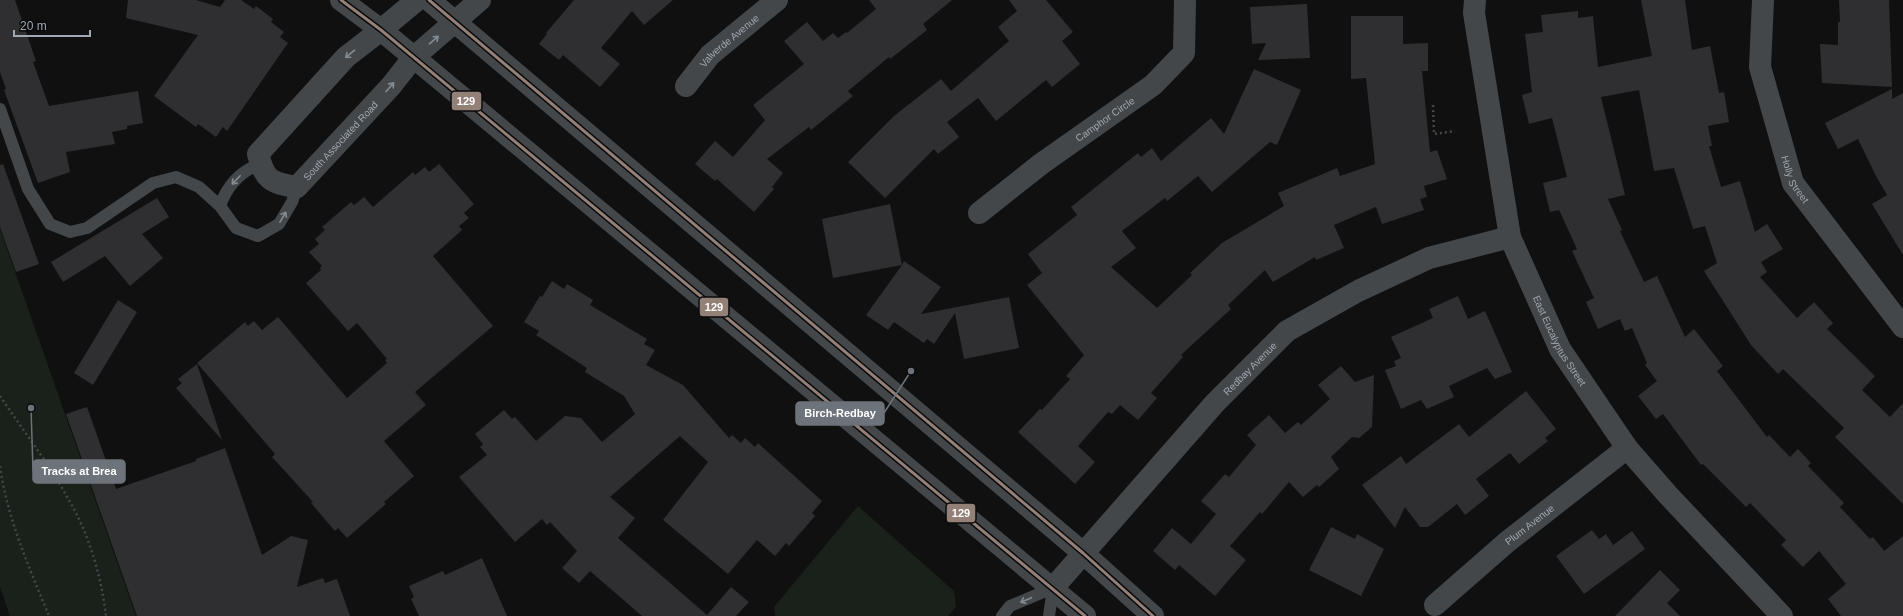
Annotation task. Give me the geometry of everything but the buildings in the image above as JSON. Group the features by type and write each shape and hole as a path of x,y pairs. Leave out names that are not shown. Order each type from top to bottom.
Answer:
{"street":[{"path":"341,0 381,30 1085,616"},
{"path":"260,164 258,154 346,57 417,0"},
{"path":"429,0 1083,554 1153,616"},
{"name":"South Associated Road","path":"260,164 262,171 277,184 297,187 391,86 413,58 480,0"},
{"name":"Valverde Avenue","path":"686,86 710,55 777,0"},
{"name":"Camphor Circle","path":"980,213 1041,164 1153,85 1184,53 1185,0"},
{"name":"East Eucalyptus Street","path":"1475,0 1474,12 1510,237 1560,350 1627,448 1668,495 1782,616"},
{"name":"Holly Street","path":"1763,0 1760,67 1793,183 1903,327"},
{"name":"Redbay Avenue","path":"1053,588 1215,403 1287,331 1358,291 1429,258 1510,237"},
{"name":"Plum Avenue","path":"1435,605 1507,542 1627,448"}],"lane":[{"path":"0,109 28,189 50,224 70,232 88,228 153,183 176,177 199,187 220,206 236,228 258,236 279,224 292,202 297,187"},
{"path":"220,206 225,192 247,168 260,164"},
{"path":"1002,616 1010,606 1053,588"},
{"path":"1048,616 1053,588"}],"path":[{"path":"1433,105 1434,134 1455,131"},
{"path":"0,396 67,495 86,535 95,564 106,616"},
{"path":"0,466 2,482 18,539 49,616"}],"shaded area":[{"path":"0,229 136,616 10,616 0,587"},
{"path":"858,506 954,591 956,607 948,616 775,616 774,607"}],"transit line":[{"name":"129","path":"341,0 381,30 1085,616"},
{"name":"129","path":"429,0 1083,553 1153,616"}],"place":[{"name":"Birch-Redbay","path":"911,371"},
{"name":"Tracks at Brea","path":"31,408"}]}
